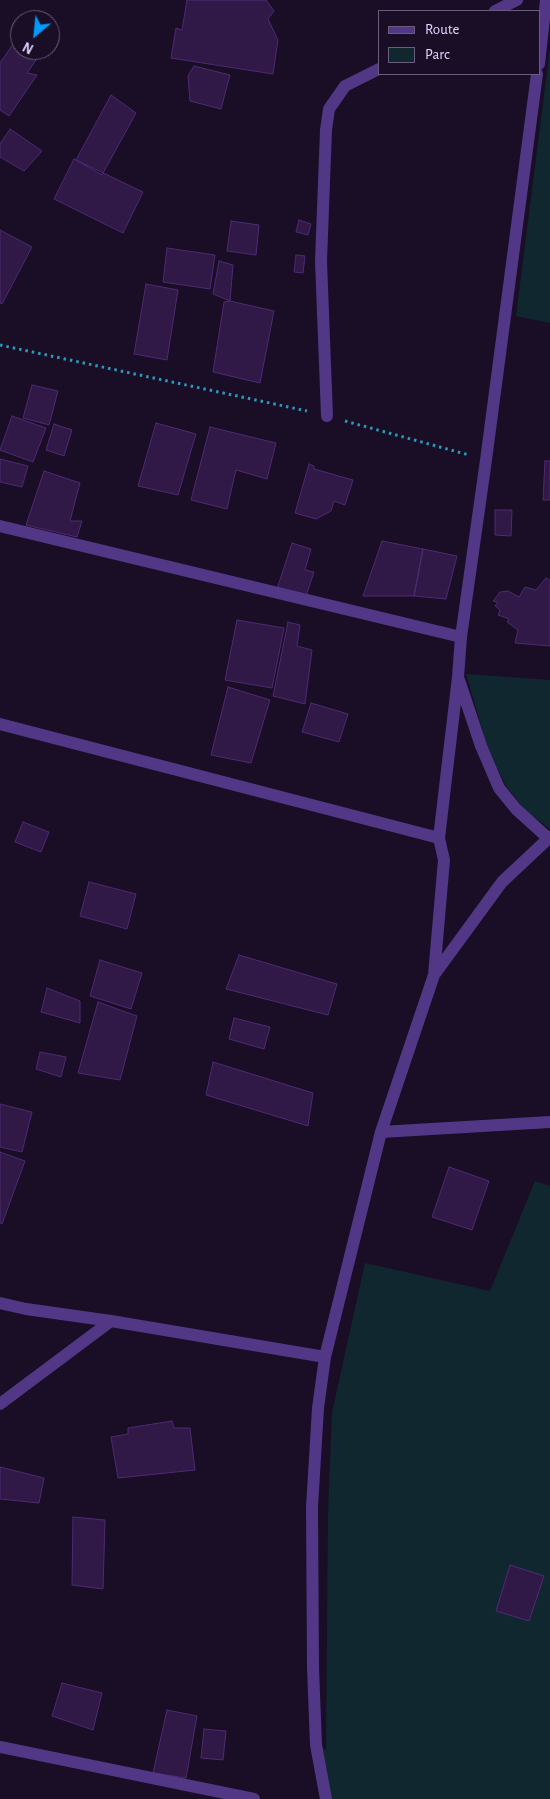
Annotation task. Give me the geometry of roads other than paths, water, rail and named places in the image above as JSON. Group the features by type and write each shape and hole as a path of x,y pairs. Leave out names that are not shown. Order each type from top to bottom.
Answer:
{"street":[{"path":"497,10 517,0"},
{"path":"540,55 546,0"},
{"path":"327,416 321,261 326,130 329,110 345,86 378,70"},
{"path":"326,1799 316,1745 314,1712 312,1507 318,1408 325,1357 380,1132 434,975 444,860 439,838 461,637 538,75"},
{"path":"0,526 461,637"},
{"path":"434,975 502,882 549,837 516,809 498,788 481,746 458,677"},
{"path":"0,724 439,838"},
{"path":"380,1132 550,1122"},
{"path":"0,1303 26,1309 111,1320 325,1357"},
{"path":"0,1404 111,1320"},
{"path":"0,1747 254,1799"}]}
